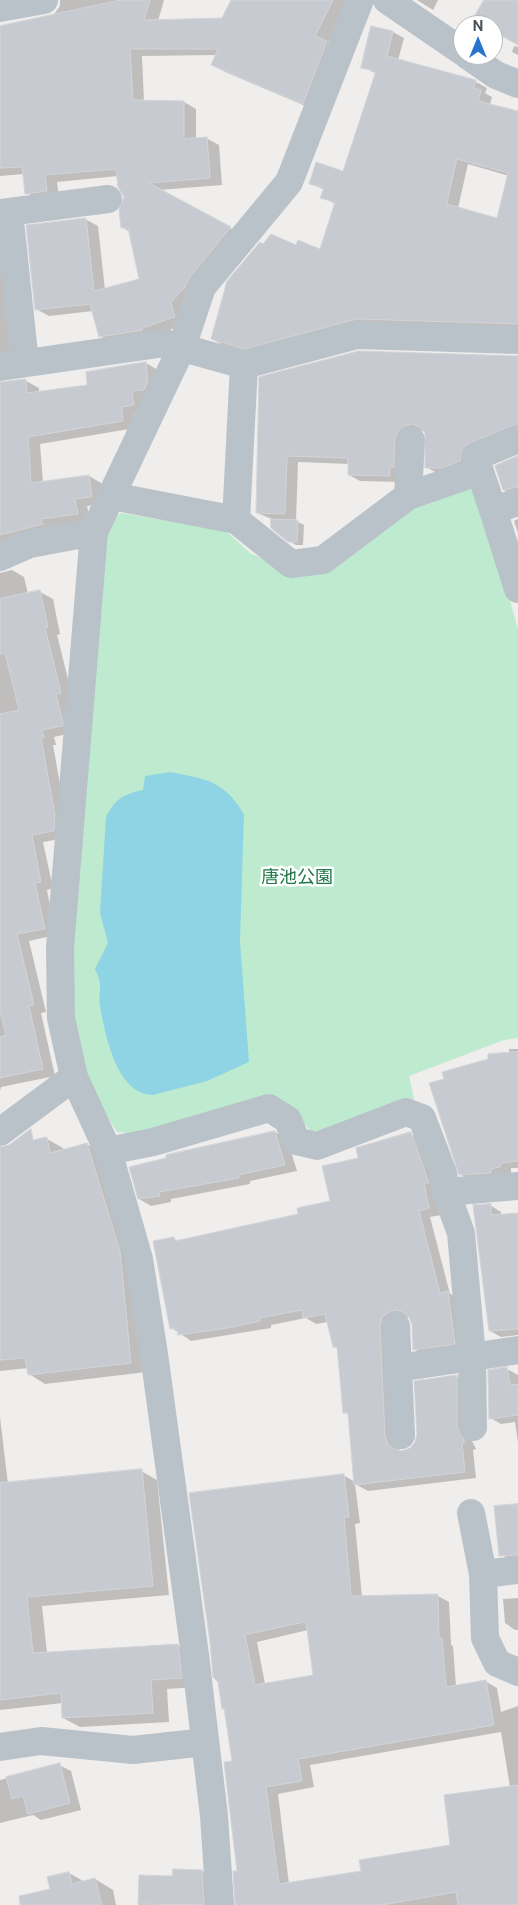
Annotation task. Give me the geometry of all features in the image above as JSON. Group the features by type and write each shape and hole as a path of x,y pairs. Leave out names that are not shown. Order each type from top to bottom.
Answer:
{"street":[{"path":"0,8 44,0"},
{"path":"220,1905 214,1816 205,1742 154,1354 139,1259 108,1151 74,1077 61,1018 60,948 94,532 182,347 202,287 288,182 360,0"},
{"path":"387,0 453,45"},
{"path":"482,65 518,84"},
{"path":"108,199 4,213 13,365 165,343 244,365 358,335 518,340"},
{"path":"236,520 244,365"},
{"path":"518,439 475,457 480,471 506,506 518,589"},
{"path":"408,496 410,440"},
{"path":"112,496 236,520 291,564 323,560 408,496 480,471"},
{"path":"0,557 30,544 94,532"},
{"path":"0,1132 74,1077"},
{"path":"108,1151 153,1142 269,1108 288,1120 296,1141 317,1146 406,1112 422,1118 443,1173 446,1192 461,1233 472,1357 473,1427"},
{"path":"446,1192 518,1186"},
{"path":"396,1326 401,1435"},
{"path":"398,1368 518,1350"},
{"path":"471,1513 483,1574 485,1638 497,1663 518,1672"},
{"path":"483,1574 518,1570"},
{"path":"0,1748 42,1741 133,1750 205,1742"}],"green space":[{"name":"唐池公園","path":"463,484 481,497 518,629 518,1038 504,1040 409,1076 414,1099 318,1140 291,1108 150,1135 117,1132 96,1095 82,1058 73,1019 68,977 95,606 110,518 122,513 226,531 250,553 276,565 303,573 406,504"}],"water":[{"path":"170,772 204,780 222,788 237,803 244,814 240,942 249,1062 207,1081 153,1095 141,1092 130,1085 115,1061 105,1032 100,1006 100,984 95,969 108,943 100,913 106,817 121,798 130,793 143,790 145,776"}],"building":[{"path":"121,0 150,0 144,20 222,18 231,0 333,0 315,36 327,41 303,104 211,65 218,49 130,49 133,100 184,101 184,139 207,137 210,178 149,183 231,227 190,277 185,287 171,302 175,317 142,328 143,330 99,337 90,304 35,310 26,225 86,218 94,291 139,279 128,228 121,228 119,209 124,197 118,187 116,169 45,175 47,191 25,194 22,167 0,168 0,26"},
{"path":"484,0 518,0 518,45 503,37 503,15 475,15"},
{"path":"371,26 393,31 387,56 476,80 474,88 481,90 478,101 518,111 518,324 357,319 244,349 211,339 227,281 260,242 263,244 271,234 296,245 298,240 320,249 335,202 320,198 324,188 309,184 316,162 343,171 376,71 361,68","holes":["457,159 508,173 497,218 447,204"]},
{"path":"359,351 518,356 518,424 469,443 463,448 460,461 442,468 425,468 425,433 419,427 412,424 404,426 398,431 395,439 394,467 390,467 390,476 348,475 348,458 287,456 285,514 256,513 259,377"},
{"path":"146,362 148,381 144,390 132,391 134,405 122,407 123,421 28,437 31,483 89,475 92,497 75,499 78,514 41,519 43,524 0,535 0,382 26,379 27,393 87,385 86,372"},
{"path":"518,456 518,487 503,490 495,466"},
{"path":"271,519 298,520 297,542 288,542 271,528"},
{"path":"40,590 48,627 45,628 61,693 56,694 63,726 42,730 44,738 41,738 55,815 54,831 32,835 41,882 35,883 45,929 17,934 34,1005 29,1006 43,1069 0,1078 0,1037 6,1035 0,1011 0,714 19,710 5,653 0,654 0,599"},
{"path":"518,1052 518,1161 501,1163 500,1167 491,1169 491,1173 459,1175 429,1083 444,1079 442,1072 488,1059 488,1054"},
{"path":"31,1129 33,1140 47,1137 50,1153 87,1143 120,1251 131,1363 28,1375 25,1358 0,1360 0,1147 9,1145"},
{"path":"275,1131 285,1165 238,1175 239,1178 159,1192 160,1196 138,1199 129,1167 166,1158 166,1155"},
{"path":"411,1132 429,1183 424,1183 429,1208 419,1211 440,1293 448,1291 455,1344 413,1350 412,1325 409,1317 403,1312 395,1310 387,1313 382,1318 380,1327 385,1436 388,1444 394,1449 402,1451 410,1448 415,1442 417,1434 414,1381 457,1375 457,1427 464,1439 464,1443 462,1443 465,1472 354,1485 348,1413 343,1413 337,1346 333,1347 325,1314 303,1318 302,1310 260,1318 260,1321 228,1328 178,1335 177,1328 170,1329 153,1241 174,1237 175,1241 298,1214 297,1208 330,1201 322,1166 358,1158 356,1148"},
{"path":"491,1204 491,1215 518,1213 518,1329 489,1331 473,1205"},
{"path":"507,1367 510,1385 518,1384 518,1415 489,1419 488,1370"},
{"path":"142,1469 153,1586 27,1597 33,1653 178,1644 182,1678 151,1680 153,1713 62,1718 61,1693 0,1700 0,1483"},
{"path":"344,1474 349,1517 344,1517 351,1596 438,1594 439,1638 442,1638 446,1687 486,1680 494,1725 298,1759 302,1781 266,1787 279,1884 361,1871 359,1860 450,1845 444,1795 518,1785 518,1905 458,1905 456,1892 382,1905 235,1905 233,1871 237,1871 224,1762 232,1761 224,1708 222,1709 218,1682 213,1677 210,1642 189,1493","holes":["306,1622 313,1675 255,1685 245,1635"]},
{"path":"518,1504 518,1555 499,1556 494,1506"},
{"path":"60,1763 70,1803 28,1814 23,1796 12,1799 6,1777"},
{"path":"173,1869 202,1870 204,1905 138,1904 139,1875 172,1876"},
{"path":"69,1872 72,1884 95,1878 102,1905 20,1905 19,1896 50,1889 47,1877"}]}
